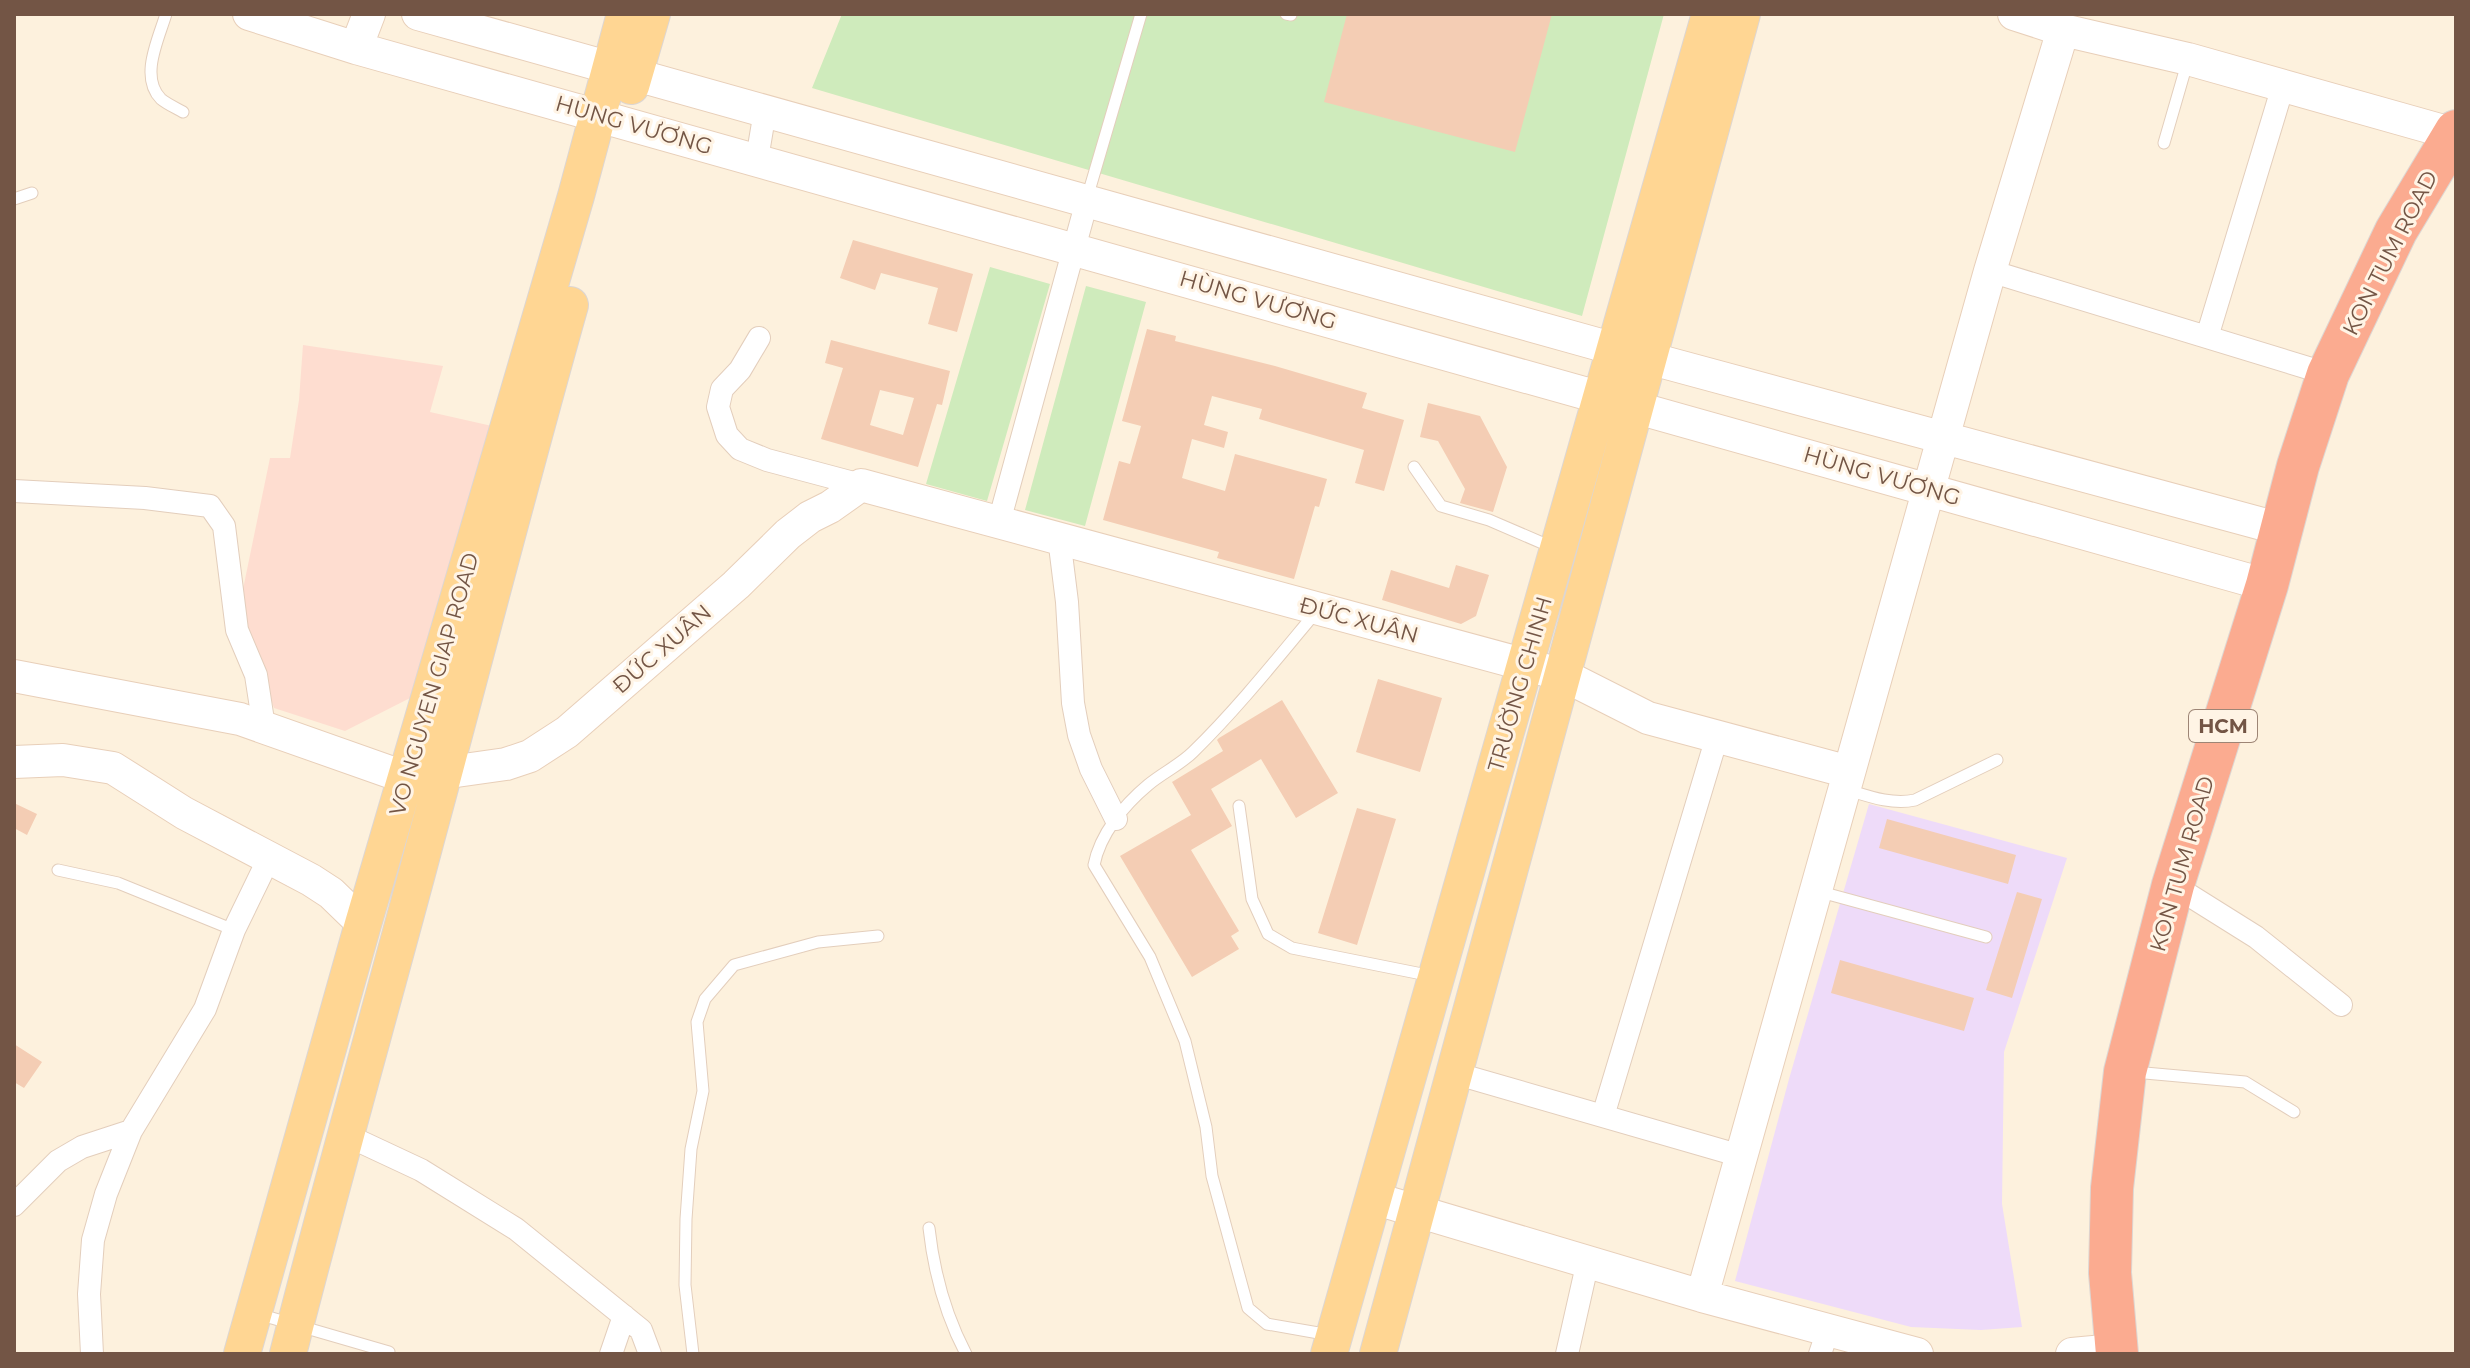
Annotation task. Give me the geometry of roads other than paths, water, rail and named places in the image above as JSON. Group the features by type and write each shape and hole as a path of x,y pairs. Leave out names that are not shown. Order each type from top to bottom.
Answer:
{"highway":[{"name":"KON TUM ROAD","path":"2116,1352 2110,1273 2112,1188 2125,1072 2173,885 2267,585 2298,466 2328,374 2396,231 2455,133"}],"main road":[{"name":"VO NGUYEN GIAP ROAD","path":"623,71 625,14"},
{"name":"VO NGUYEN GIAP ROAD","path":"292,1339 344,1134 444,773 610,118 623,71 652,14"},
{"name":"TRƯỜNG CHINH","path":"1331,1345 1710,14"},
{"name":"TRƯỜNG CHINH","path":"1378,1354 1742,14"},
{"name":"VO NGUYEN GIAP ROAD","path":"242,1354 363,924 610,118"},
{"path":"1436,977 1476,988"}],"street":[{"name":"HÙNG VƯƠNG","path":"249,14 356,48 2267,585"},
{"path":"356,48 369,14"},
{"path":"418,14 1615,349 2281,529"},
{"path":"2014,14 2065,22 2455,133"},
{"path":"1702,1296 1990,271 2065,22"},
{"path":"2207,337 2283,86"},
{"path":"757,159 765,111"},
{"path":"999,522 1087,201"},
{"path":"1990,271 2328,374"},
{"name":"ĐỨC XUÂN","path":"759,338 740,370 722,389 718,407 727,435 740,449 767,460 1563,675 1648,718 1717,737 1847,781"},
{"name":"ĐỨC XUÂN","path":"407,778 506,764 530,756 567,732 736,585 788,534 861,485"},
{"path":"14,491 145,498 210,506 224,526 237,630 256,675 264,727"},
{"path":"1059,538 1067,602 1073,703 1079,735 1091,769 1116,819"},
{"path":"14,676 240,719 407,778"},
{"path":"1603,1116 1717,737"},
{"path":"14,762 63,760 113,768 184,813 331,893 363,924"},
{"path":"92,1354 89,1294 93,1240 106,1194 131,1131 205,1009 234,930 269,858"},
{"path":"2173,885 2256,937 2341,1005"},
{"path":"1454,1073 1741,1156"},
{"path":"14,1205 58,1161 82,1147 131,1131"},
{"path":"344,1134 421,1170 516,1229 641,1330 650,1354"},
{"path":"1373,1198 1702,1296 1824,1342 1917,1354"},
{"path":"1567,1354 1588,1261"},
{"path":"611,1354 624,1316"},
{"path":"2072,1354 2116,1352"}],"lane":[{"path":"166,14 151,71 155,90 161,99 183,112"},
{"path":"1087,201 1141,14"},
{"path":"2164,143 2188,59"},
{"path":"14,199 32,193"},
{"path":"1414,467 1441,506 1489,520 1558,549"},
{"path":"1319,609 1191,754 1146,786 1116,819 1097,847 1094,865 1150,957 1185,1041 1206,1127 1212,1176 1248,1308 1267,1324 1331,1345"},
{"path":"1847,781 1887,801 1905,803 1997,760"},
{"path":"1239,806 1252,899 1268,934 1292,948 1436,977"},
{"path":"58,870 118,883 234,930"},
{"path":"1816,891 1986,937"},
{"path":"693,1354 685,1285 686,1219 691,1149 703,1091 697,1022 705,999 734,965 818,942 878,936"},
{"path":"2125,1072 2245,1082 2294,1112"},
{"path":"929,1228 934,1268 952,1327 966,1354"},
{"path":"253,1313 292,1339 389,1352"}]}
